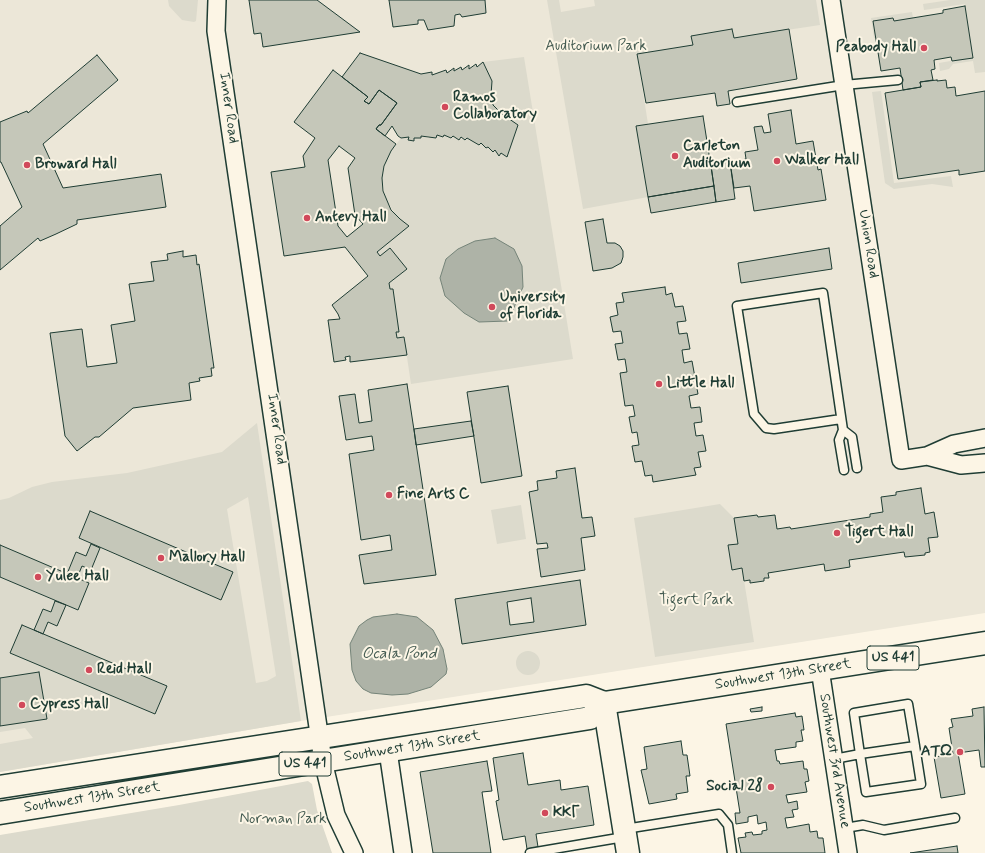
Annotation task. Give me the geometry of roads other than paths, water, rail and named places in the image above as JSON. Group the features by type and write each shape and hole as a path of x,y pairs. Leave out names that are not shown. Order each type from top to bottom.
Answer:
{"main road":[{"name":"Southwest 13th Street","path":"0,787 586,696 604,703 985,643"},
{"name":"Southwest 13th Street","path":"0,813 590,718 604,703"},
{"path":"604,703 626,840"}],"street":[{"name":"Inner Road","path":"217,0 216,31 274,417 319,738 336,815 354,853"},
{"name":"Union Road","path":"831,0 901,460 927,456 954,444 985,438"},
{"name":"Union Road","path":"927,456 961,465 985,463"},
{"name":"Southwest 3rd Avenue","path":"820,669 848,853"},
{"path":"388,751 403,853"}],"lane":[{"path":"737,102 844,84 898,80"},
{"path":"841,419 774,429 766,428 754,414 737,306 823,292 843,430 839,440 844,470"},
{"path":"843,430 852,438 857,468"},
{"path":"908,704 914,746 920,784 866,792 854,713 908,704"},
{"path":"834,759 914,746"},
{"path":"530,853 626,840 719,814 728,825 732,853"},
{"path":"845,828 863,825 884,830 955,818"}],"water":[{"path":"495,238 514,249 522,266 523,287 508,321 479,322 464,313 445,296 440,278 446,259 458,249 475,241"},
{"name":"Ocala Pond","path":"397,614 417,617 433,630 443,649 447,669 446,674 431,687 408,694 392,695 371,693 363,689 356,681 352,670 350,644 359,626 367,620 373,617"}],"place":[{"name":"Peabody Hall","path":"924,48"},
{"name":"Ramos Collaboratory","path":"445,107"},
{"name":"Carleton Auditorium","path":"675,156"},
{"name":"Walker Hall","path":"777,161"},
{"name":"Broward Hall","path":"27,165"},
{"name":"Antevy Hall","path":"307,218"},
{"name":"University of Florida","path":"492,307"},
{"name":"Little Hall","path":"659,384"},
{"name":"Fine Arts C","path":"389,495"},
{"name":"Tigert Hall","path":"837,533"},
{"name":"Mallory Hall","path":"161,558"},
{"name":"Yulee Hall","path":"38,577"},
{"name":"Reid Hall","path":"89,670"},
{"name":"Cypress Hall","path":"22,705"},
{"name":"ΑΤΩ","path":"960,752"},
{"name":"Social 28","path":"771,787"},
{"name":"ΚΚΓ","path":"545,813"}],"park label":[{"name":"Auditorium Park","path":"596,47"},
{"name":"Tigert Park","path":"696,601"},
{"name":"Norman Park","path":"283,820"}]}
